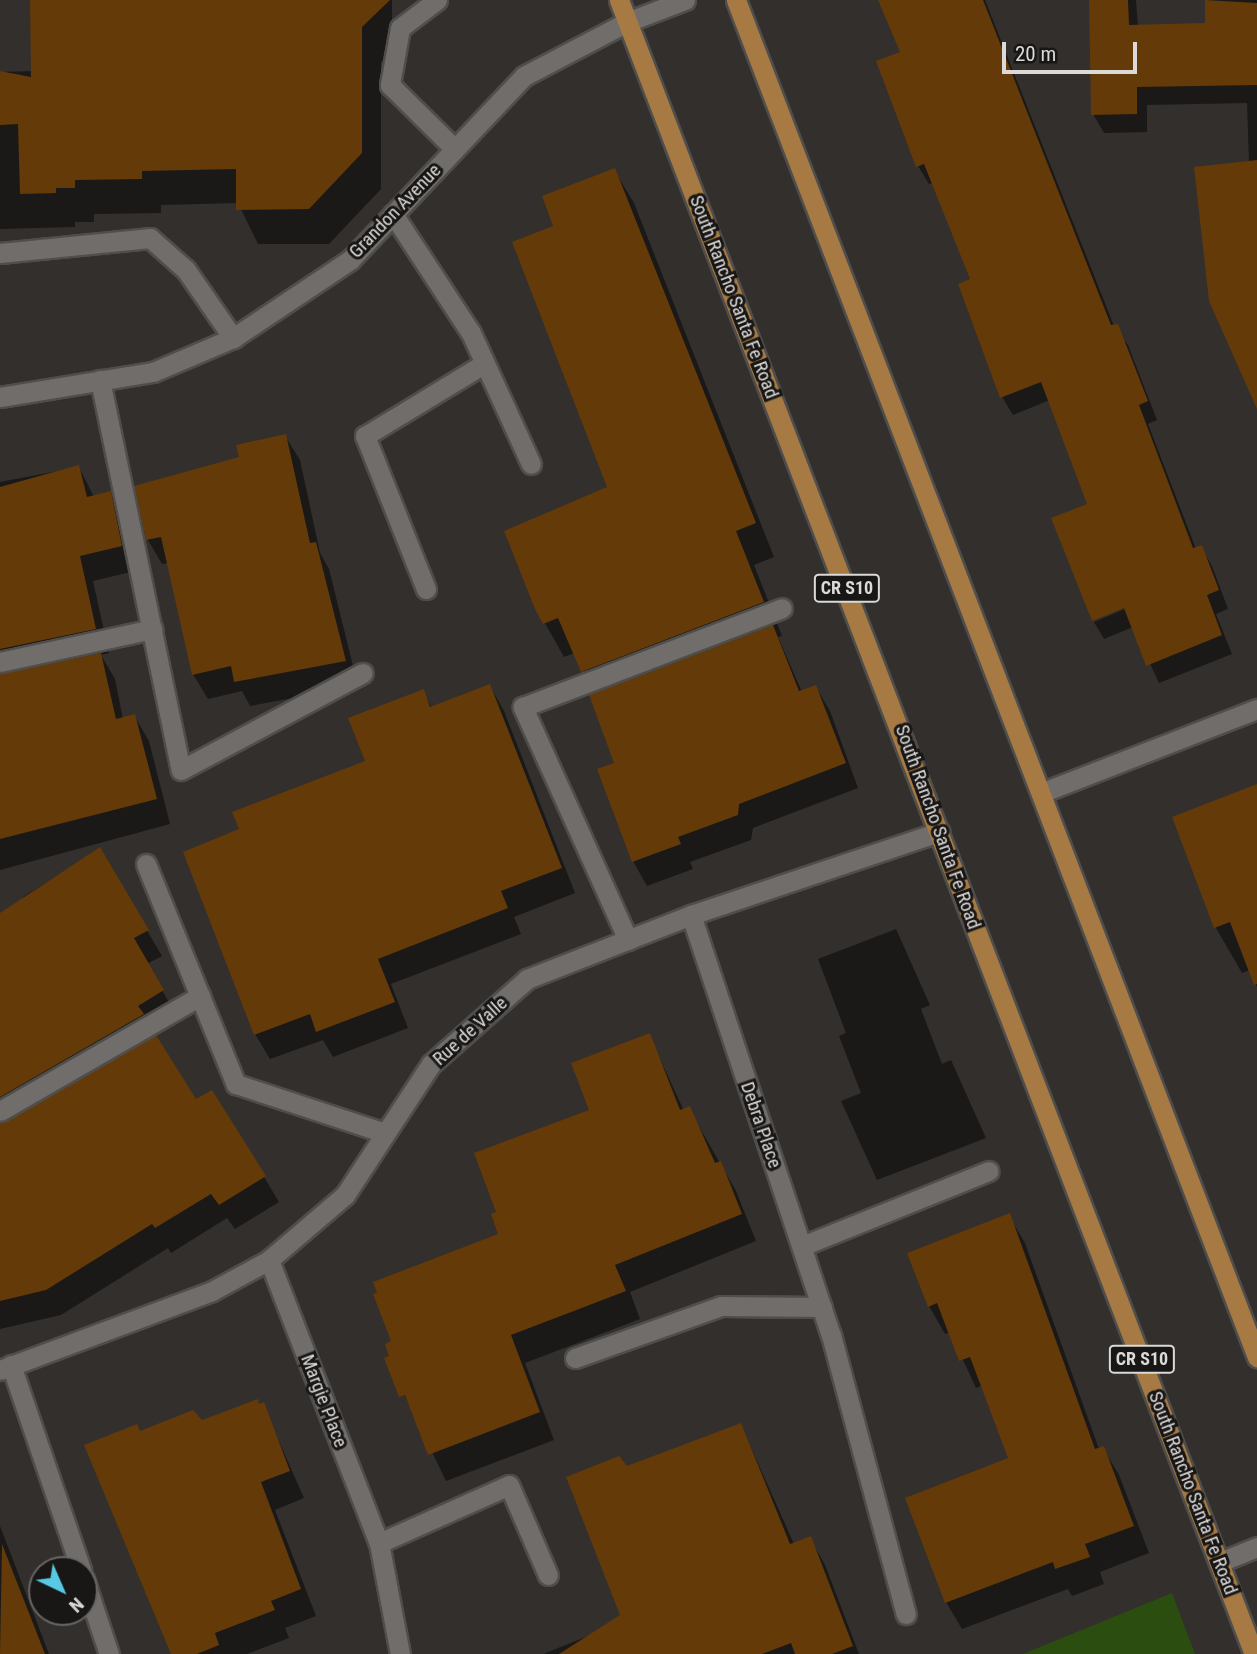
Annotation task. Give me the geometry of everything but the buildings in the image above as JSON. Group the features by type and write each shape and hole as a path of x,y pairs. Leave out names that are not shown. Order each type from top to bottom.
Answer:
{"main road":[{"name":"South Rancho Santa Fe Road","path":"620,0 1254,1654"},
{"path":"736,0 1257,1357"}],"street":[{"path":"437,0 400,28 390,85 455,149"},
{"name":"Grandon Avenue","path":"0,397 153,372 233,338 350,260 523,76 627,22 685,0"},
{"path":"393,214 471,333 531,464"},
{"path":"0,253 150,238 186,270 233,338"},
{"path":"426,589 365,436 485,363"},
{"path":"100,380 181,770 363,673"},
{"path":"628,940 523,707 782,608"},
{"path":"0,662 152,629"},
{"path":"1041,793 1257,709"},
{"name":"Rue de Valle","path":"5,1368 212,1291 269,1260 345,1195 431,1064 527,979 691,915 939,832"},
{"path":"146,864 236,1083 385,1133"},
{"name":"Debra Place","path":"691,915 831,1335 906,1614"},
{"path":"0,1111 200,996"},
{"path":"802,1246 989,1171"},
{"name":"Margie Place","path":"269,1260 379,1543 400,1654"},
{"path":"575,1358 721,1307 822,1307"},
{"path":"5,1368 76,1556"},
{"path":"379,1543 509,1485 548,1575"},
{"path":"1220,1562 1257,1548"},
{"path":"98,1621 109,1654"}],"green space":[{"path":"1172,1593 1195,1654 1023,1654"}]}
